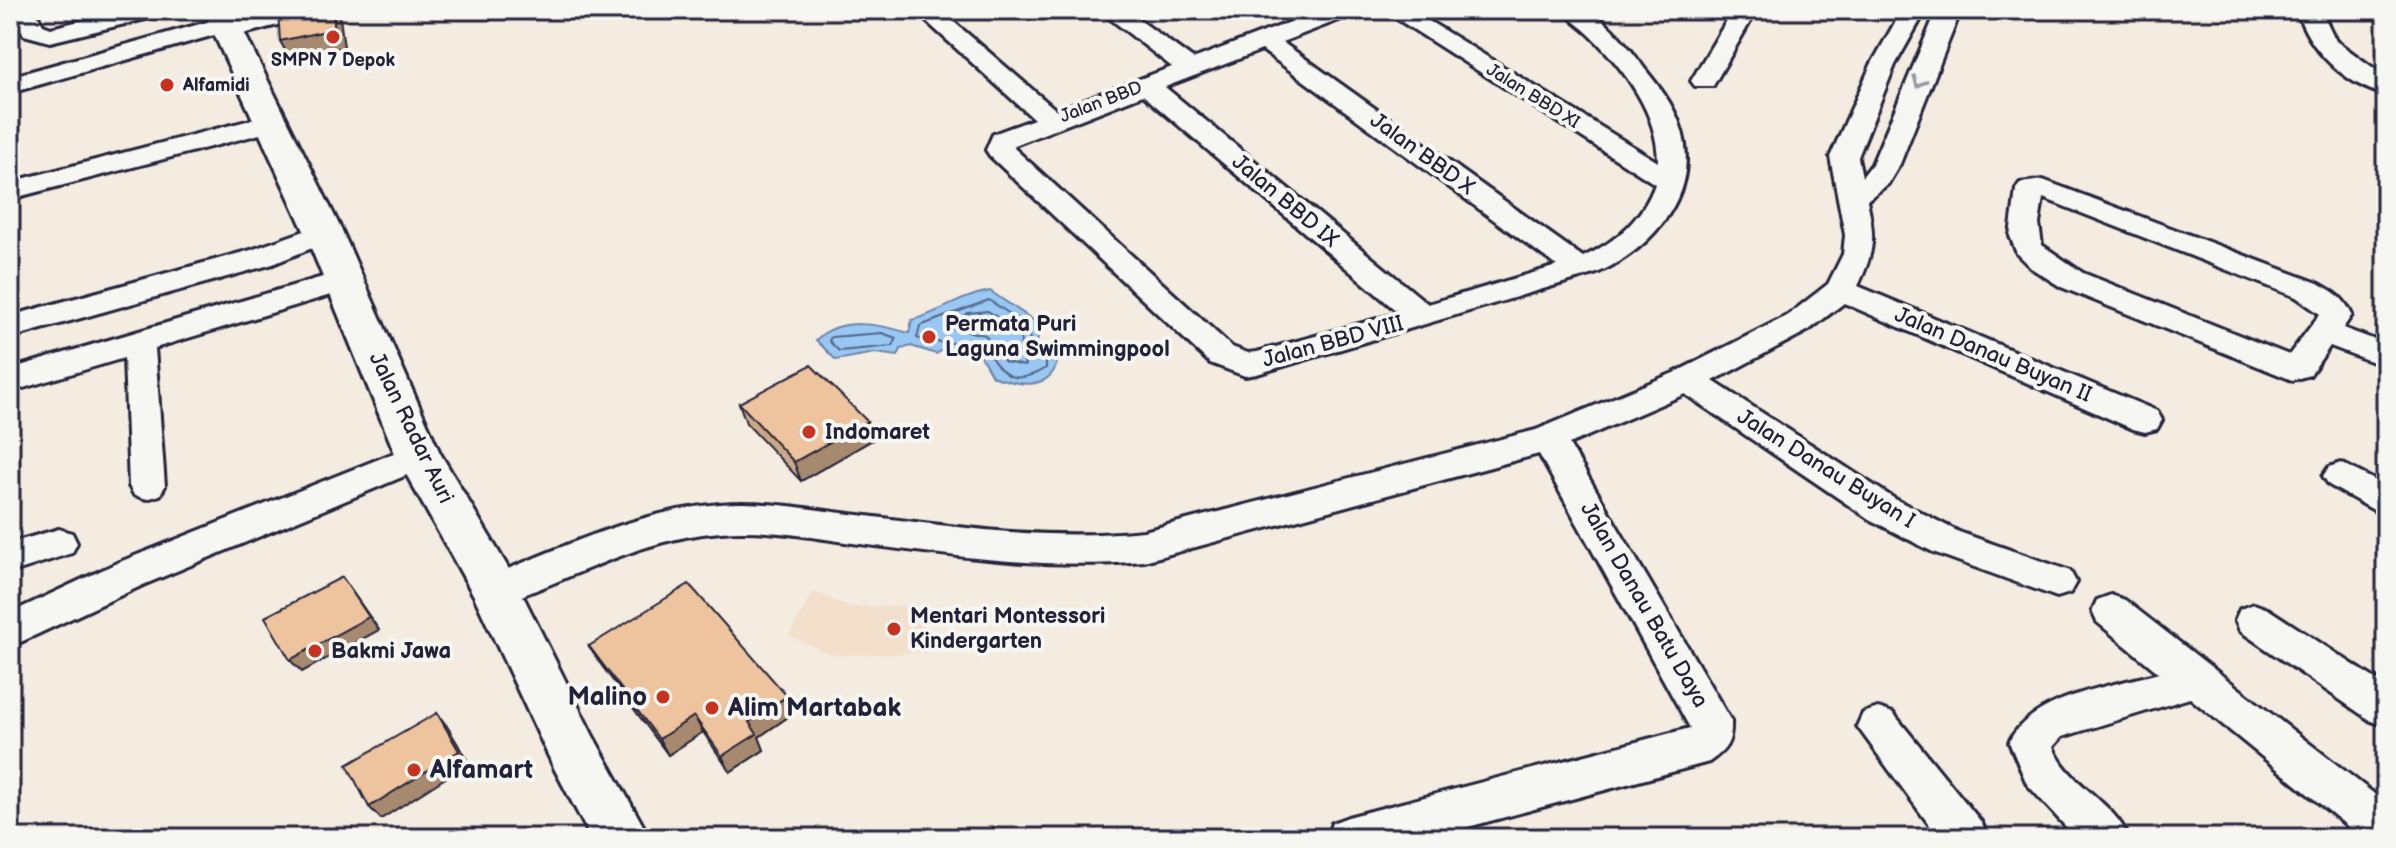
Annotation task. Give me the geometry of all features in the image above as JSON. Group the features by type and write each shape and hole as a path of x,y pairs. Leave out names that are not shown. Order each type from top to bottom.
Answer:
{"main road":[{"name":"Jalan Radar Auri","path":"224,23 274,122 324,233 419,456 496,590 574,753 621,838"}],"street":[{"path":"23,10 33,30 50,35 154,10"},
{"path":"10,85 224,23 308,10"},
{"name":"Jalan BBD","path":"926,10 1052,121 1344,10"},
{"path":"1111,10 1190,68"},
{"path":"1285,10 1307,24"},
{"name":"Jalan BBD XI","path":"1395,10 1671,182"},
{"path":"1575,10 1609,40 1663,114 1672,139 1675,161 1671,182"},
{"path":"1704,81 1745,10"},
{"path":"496,590 629,536 719,518 765,518 1025,550 1082,552 1144,546 1491,457 1548,439 1688,380 1798,323 1841,290 1859,244 1854,196 1844,157 1871,91 1914,10"},
{"path":"1854,196 1878,178 1886,164 1949,10"},
{"path":"2309,10 2310,20 2345,64 2386,87"},
{"path":"86,70 224,23"},
{"name":"Jalan BBD X","path":"1264,40 1579,268"},
{"name":"Jalan BBD IX","path":"1147,85 1423,317"},
{"name":"Jalan BBD VIII","path":"1052,121 1002,140 1000,150 1232,362 1257,363 1423,317 1579,268 1609,255 1633,239 1650,219 1671,182"},
{"path":"10,191 274,122"},
{"path":"2043,188 2307,290 2335,310 2336,315 2324,332 2298,367 2281,367 2072,280 2041,262 2024,245 2022,236 2030,189 2043,188"},
{"path":"10,327 262,257 324,233"},
{"path":"10,381 343,281"},
{"name":"Jalan Danau Buyan II","path":"1841,290 2145,420"},
{"path":"2324,332 2386,356"},
{"path":"139,342 147,486"},
{"name":"Jalan Danau Buyan I","path":"1688,380 1882,509 1946,542 2057,582"},
{"name":"Jalan Danau Batu Daya","path":"1348,838 1694,749 1711,737 1710,721 1548,439"},
{"path":"10,631 130,574 419,456"},
{"path":"2341,476 2386,503"},
{"path":"10,558 59,543"},
{"path":"2111,611 2386,830"},
{"path":"2254,620 2386,708"},
{"path":"2107,838 2046,777 2034,758 2030,742 2049,723 2196,679"},
{"path":"1878,726 1966,838"}],"shaded area":[{"path":"813,591 850,607 919,605 929,653 832,655 789,636"}],"water":[{"name":"Permata Puri Laguna Swimmingpool","path":"990,291 1039,324 1037,346 1051,353 1057,363 1046,379 1030,384 992,376 978,351 961,348 946,349 936,354 911,346 901,349 898,356 875,353 836,360 816,340 836,328 860,324 909,333 912,320"}],"building":[{"path":"332,10 335,29 280,41 278,11"},
{"name":"Indomaret","path":"811,365 867,421 794,462 739,403"},
{"name":"Bakmi Jawa","path":"342,577 369,617 290,660 265,617"},
{"path":"689,584 787,696 749,722 757,734 722,756 694,716 659,739 589,646"},
{"name":"Alfamart","path":"437,713 459,751 369,807 347,765"}],"place":[{"name":"SMPN 7 Depok","path":"333,37"},
{"name":"Alfamidi","path":"167,85"},
{"name":"Permata Puri Laguna Swimmingpool","path":"929,337"},
{"name":"Indomaret","path":"809,432"},
{"name":"Mentari Montessori Kindergarten","path":"894,629"},
{"name":"Bakmi Jawa","path":"315,651"},
{"name":"Malino","path":"663,697"},
{"name":"Alim Martabak","path":"712,708"},
{"name":"Alfamart","path":"414,770"}]}
